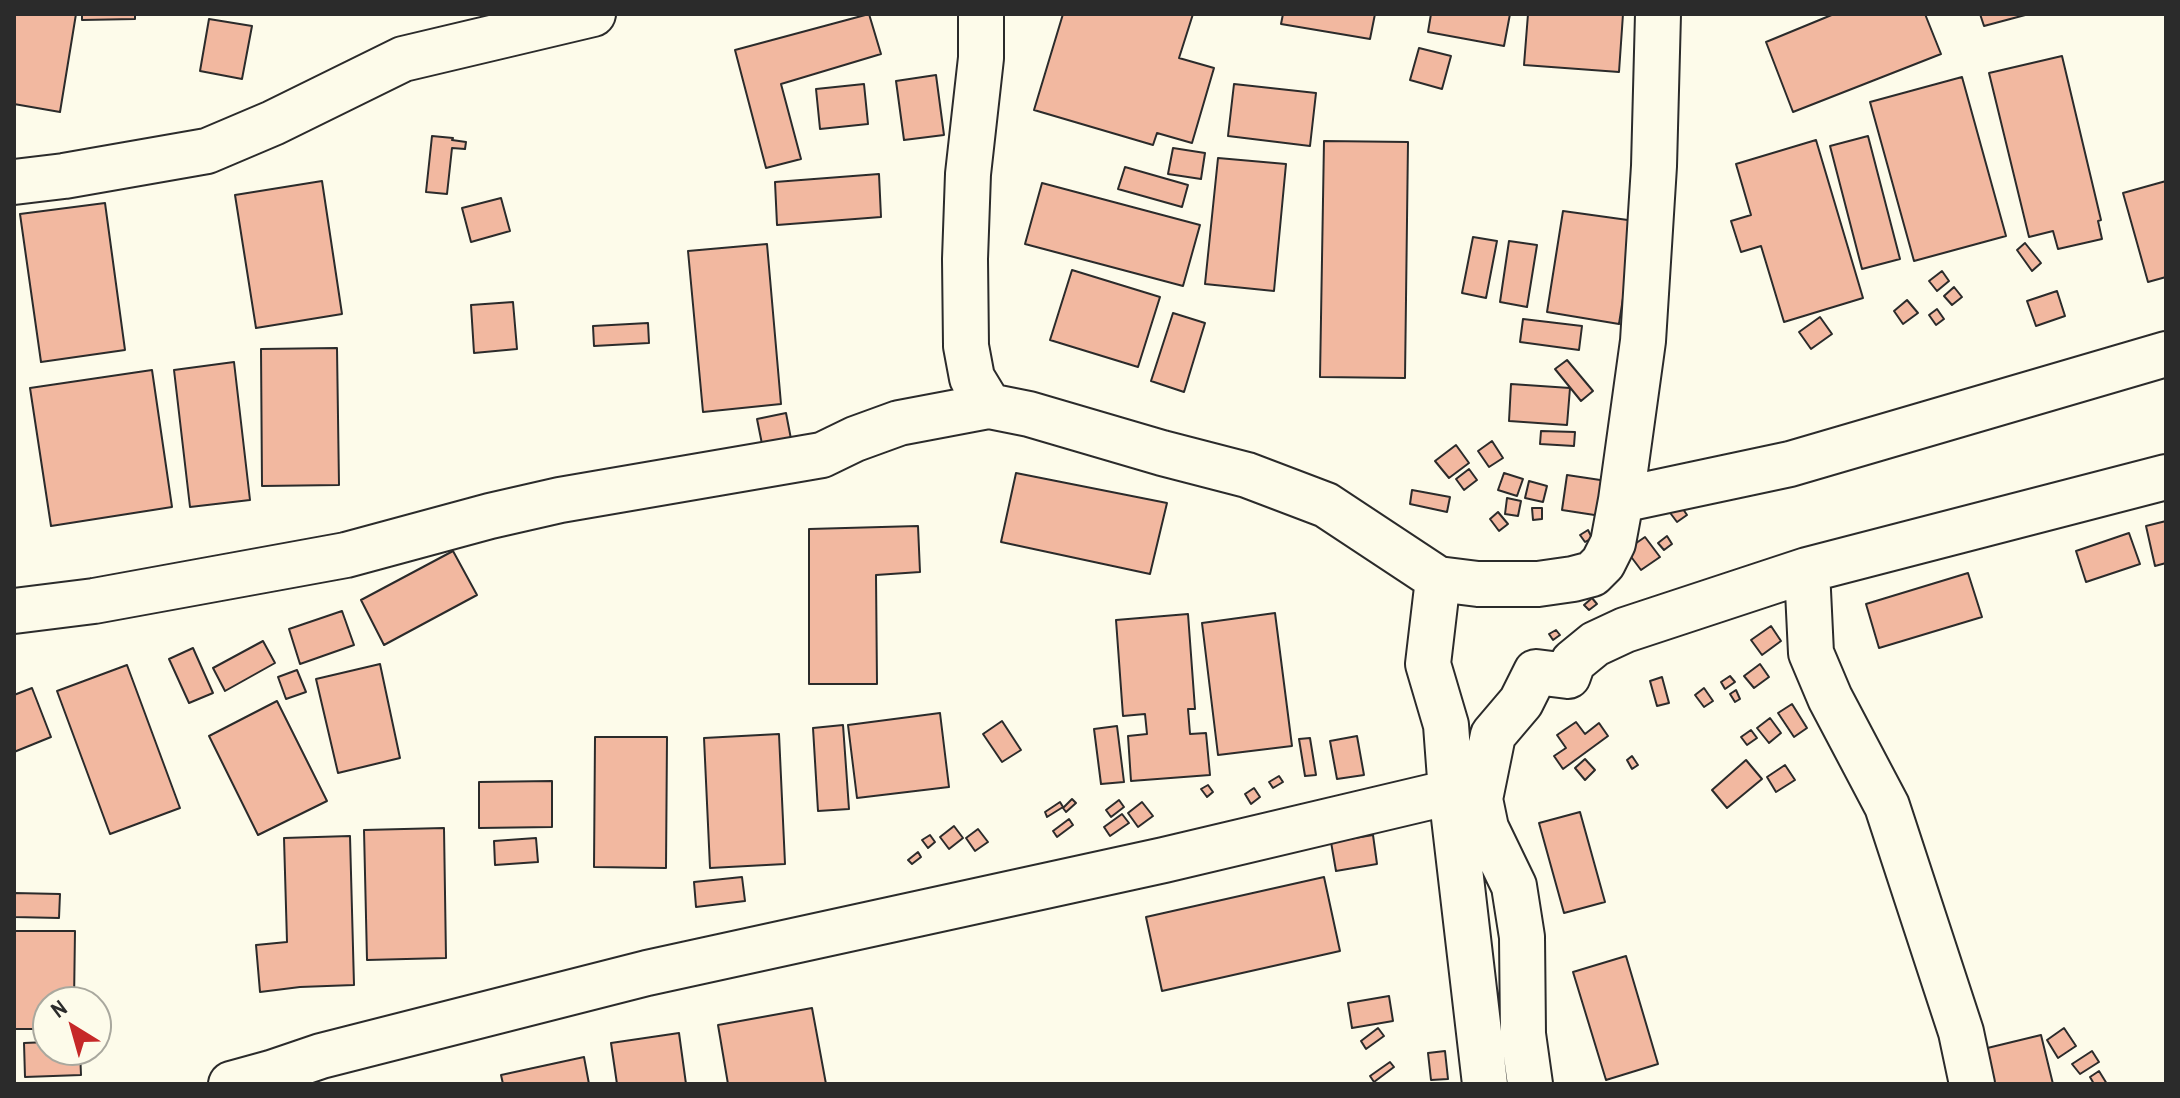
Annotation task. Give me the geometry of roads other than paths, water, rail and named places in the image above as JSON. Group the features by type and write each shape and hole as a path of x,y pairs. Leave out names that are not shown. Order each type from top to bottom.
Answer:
{"street":[{"path":"14,182 207,151 273,123 403,59 593,14"},
{"path":"981,14 981,58 968,174 966,346 972,378 989,406"},
{"path":"14,611 94,601 346,555 560,500 822,455 899,423 989,406 1029,414 1247,475 1326,505 1438,579 1478,584 1538,584 1592,574 1603,563 1613,543 1643,341 1654,166 1658,14"},
{"path":"1621,500 1790,464 2166,354"},
{"path":"1530,1084 1523,1034 1522,937 1514,886 1486,828 1480,799 1493,735 1521,702 1536,672 1568,676 1573,662 1595,644 1625,630 1807,570 2166,477"},
{"path":"1807,570 1811,653 1830,698 1887,806 1961,1032 1972,1084"},
{"path":"1438,579 1428,664 1446,725 1485,1084"},
{"path":"231,1084 321,1056 647,973 1164,860 1451,792"}]}
